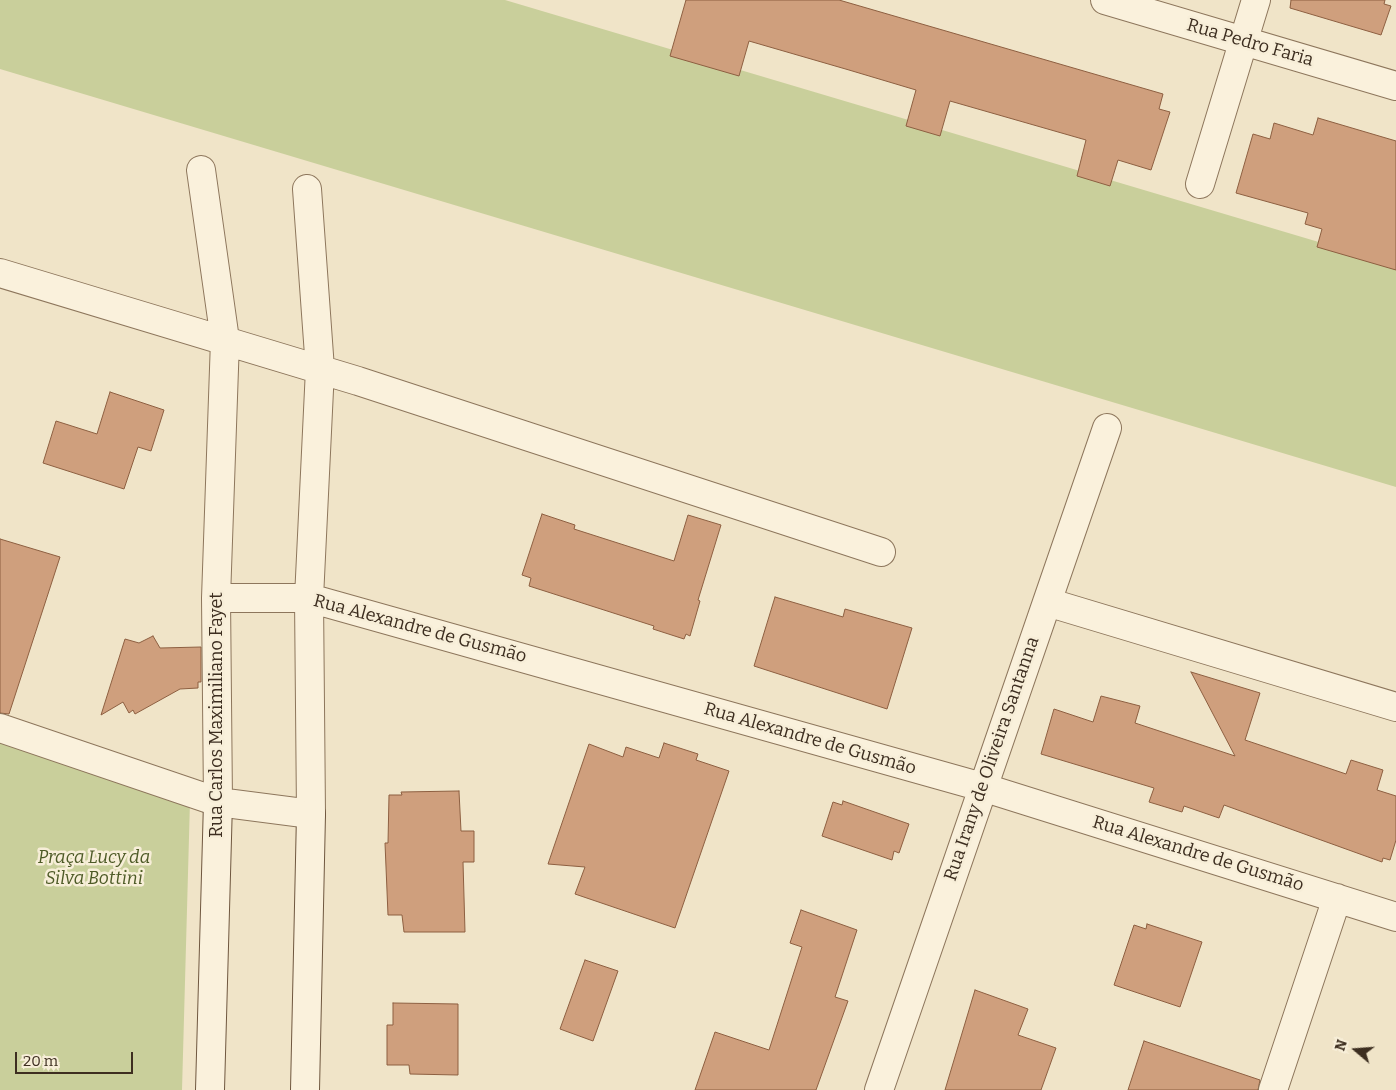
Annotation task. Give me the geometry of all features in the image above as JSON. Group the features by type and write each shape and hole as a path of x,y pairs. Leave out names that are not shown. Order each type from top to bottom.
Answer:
{"street":[{"name":"Rua Pedro Faria","path":"1105,0 1396,86"},
{"path":"1200,184 1256,0"},
{"name":"Rua Carlos Maximiliano Fayet","path":"202,170 225,340 216,598 218,802 210,1090"},
{"path":"305,1090 311,814 309,598 320,369 306,189"},
{"path":"0,273 320,369 881,552"},
{"name":"Rua Irany de Oliveira Santanna","path":"879,1090 1107,428"},
{"name":"Rua Alexandre de Gusmão","path":"216,598 309,598 982,787 1396,917"},
{"path":"1047,602 1396,707"},
{"path":"0,728 218,802 311,814"},
{"path":"1273,1090 1338,898"}],"green space":[{"path":"0,0 505,0 1396,265 1396,487 0,69"},
{"name":"Praça Lucy da Silva Bottini","path":"0,737 190,801 182,1090 0,1090"}],"building":[{"path":"686,0 839,0 1163,94 1159,109 1170,112 1151,170 1118,160 1110,186 1077,176 1086,140 950,101 940,136 906,126 916,90 749,41 739,76 670,56"},
{"path":"1291,0 1385,0 1384,4 1391,6 1381,35 1290,8"},
{"path":"1318,118 1396,141 1396,270 1317,247 1322,229 1305,224 1308,213 1236,193 1253,134 1270,139 1274,123 1313,135"},
{"path":"110,392 164,410 151,451 138,447 124,489 43,463 56,421 97,434"},
{"path":"542,514 575,525 574,529 674,561 688,515 721,525 698,600 700,601 690,636 686,634 684,639 653,629 654,626 529,586 531,578 522,575"},
{"path":"0,539 60,557 9,714 0,713"},
{"path":"775,597 843,617 845,609 912,628 887,709 754,666"},
{"path":"153,636 160,648 201,647 201,682 198,682 198,688 180,689 135,714 133,710 129,713 123,702 101,715 125,639 139,643"},
{"path":"1191,672 1260,693 1245,740 1346,774 1351,760 1383,770 1377,790 1396,796 1396,840 1390,860 1383,858 1382,862 1224,805 1219,818 1184,806 1182,812 1149,802 1154,788 1041,754 1054,709 1093,722 1101,696 1140,706 1135,723 1235,756"},
{"path":"664,743 698,754 696,760 729,771 675,928 575,894 585,867 548,864 589,744 623,757 626,747 659,758"},
{"path":"459,791 461,831 474,831 474,862 463,862 465,932 404,932 402,915 388,915 385,843 388,843 389,795 402,795 401,792"},
{"path":"843,801 909,824 899,853 894,851 892,860 822,836 833,802 842,805"},
{"path":"801,910 857,930 835,997 848,1001 816,1090 695,1090 715,1032 769,1050 802,947 790,943"},
{"path":"1147,924 1202,942 1180,1007 1114,985 1134,925 1146,929"},
{"path":"585,960 618,971 593,1041 560,1029"},
{"path":"975,990 1028,1009 1018,1035 1056,1048 1041,1090 945,1090"},
{"path":"393,1003 458,1004 458,1075 410,1074 409,1065 387,1065 387,1025 393,1025"},
{"path":"1144,1041 1260,1080 1258,1090 1128,1090"}]}
